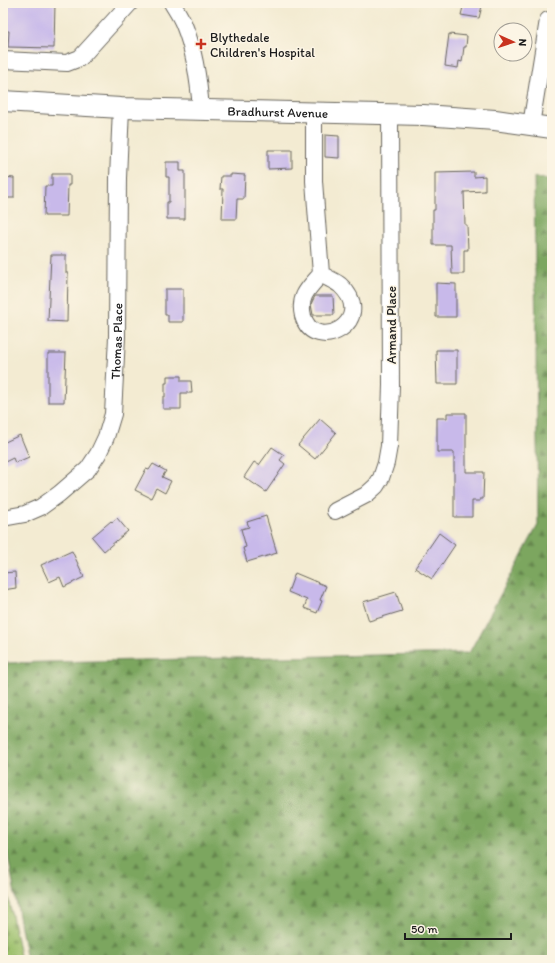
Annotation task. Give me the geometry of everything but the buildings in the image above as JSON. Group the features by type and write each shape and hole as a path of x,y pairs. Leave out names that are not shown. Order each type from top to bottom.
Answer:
{"main road":[{"name":"Bradhurst Avenue","path":"3,101 121,108 390,113 495,120 552,128"}],"street":[{"path":"3,60 68,63 80,58 130,3"},
{"path":"172,3 184,25 192,50 200,87 201,110"},
{"path":"531,125 548,20"},
{"name":"Thomas Place","path":"3,518 25,514 60,494 88,469 98,454 106,437 112,414 118,338 118,178 121,108"},
{"path":"314,112 314,181 321,274"},
{"name":"Armand Place","path":"335,511 366,495 376,486 381,478 386,463 389,446 391,385 390,113"}],"green space":[{"path":"534,177 552,180 552,960 27,960 3,829 3,663 469,653 538,525"},
{"path":"3,872 21,960 3,960"}],"place":[{"name":"Blythedale Children's Hospital","path":"201,44"}]}
